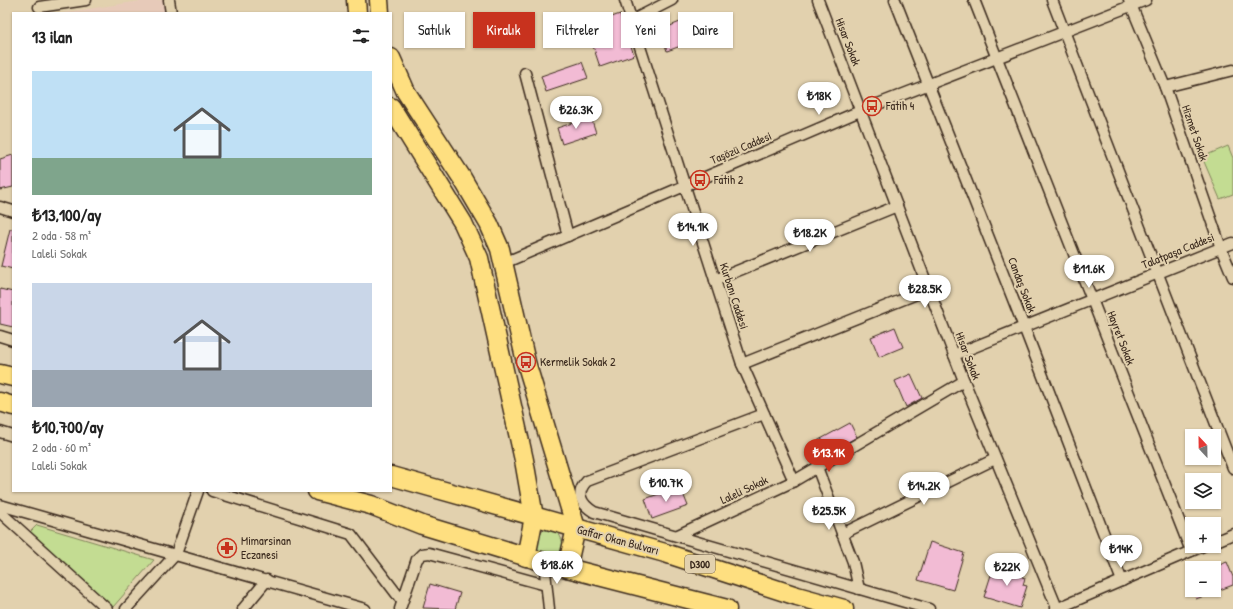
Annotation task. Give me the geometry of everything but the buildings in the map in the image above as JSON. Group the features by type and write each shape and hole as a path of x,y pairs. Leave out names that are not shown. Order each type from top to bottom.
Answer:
{"highway":[{"path":"356,0 357,12"},
{"path":"379,0 380,12"},
{"path":"392,60 406,92 489,224 504,264 526,362 576,528 567,568"},
{"path":"392,110 463,223 479,258 524,460 534,517 526,557"},
{"path":"0,374 12,377"},
{"path":"0,402 12,406"},
{"name":"Gaffar Okan Bulvarı","path":"392,476 534,517 665,552 797,596 844,609"},
{"path":"321,492 371,505 422,525 526,557 726,609"}],"street":[{"path":"39,7 86,0"},
{"path":"169,0 171,12"},
{"name":"Kurbanı Caddesi","path":"625,0 628,12"},
{"path":"649,12 672,0"},
{"name":"Hisar Sokak","path":"818,0 964,381 1056,608"},
{"name":"Candaş Sokak","path":"895,0 1122,580"},
{"name":"Hayret Sokak","path":"974,0 1185,536"},
{"path":"1052,0 1233,468"},
{"name":"Taşözü Caddesi","path":"504,264 860,111 1064,32 1130,3 1146,0"},
{"name":"Hizmet Sokak","path":"1130,3 1165,87 1221,248 1233,276"},
{"name":"Kurbanı Caddesi","path":"640,48 742,364 794,481"},
{"path":"1165,87 1233,70"},
{"path":"525,73 568,236"},
{"path":"715,280 897,206"},
{"path":"0,207 12,211"},
{"name":"Talatpaşa Caddesi","path":"954,355 1233,243"},
{"path":"742,364 929,289"},
{"path":"0,336 12,340"},
{"name":"Laleli Sokak","path":"678,535 794,481 964,381"},
{"path":"764,414 593,479 582,486 579,493 581,499 594,512 678,535 929,609"},
{"path":"0,432 12,436"},
{"path":"842,534 996,459"},
{"path":"817,467 853,562 859,589"},
{"path":"126,609 176,554 198,492"},
{"path":"215,492 351,534 401,605"},
{"path":"0,506 176,554 365,609"},
{"path":"0,512 107,609"},
{"path":"1221,539 1233,534"},
{"path":"401,605 418,559 422,554 429,553 546,586"},
{"path":"1056,608 1186,553"},
{"path":"544,562 549,609"},
{"path":"243,609 267,580"}],"shaded area":[{"path":"147,0 164,0 165,12 68,12"}],"green space":[{"path":"1228,146 1233,158 1233,194 1220,199 1202,157"},
{"path":"37,525 154,560 113,607 30,532"},
{"path":"547,529 558,533 562,540 562,549 555,558 538,557 532,541 537,533"}],"place":[{"name":"Fatih 4","path":"872,106"},
{"name":"Fatih 2","path":"700,180"},
{"name":"Kermelik Sokak 2","path":"526,362"},
{"name":"Mimarsinan Eczanesi","path":"227,548"}]}
